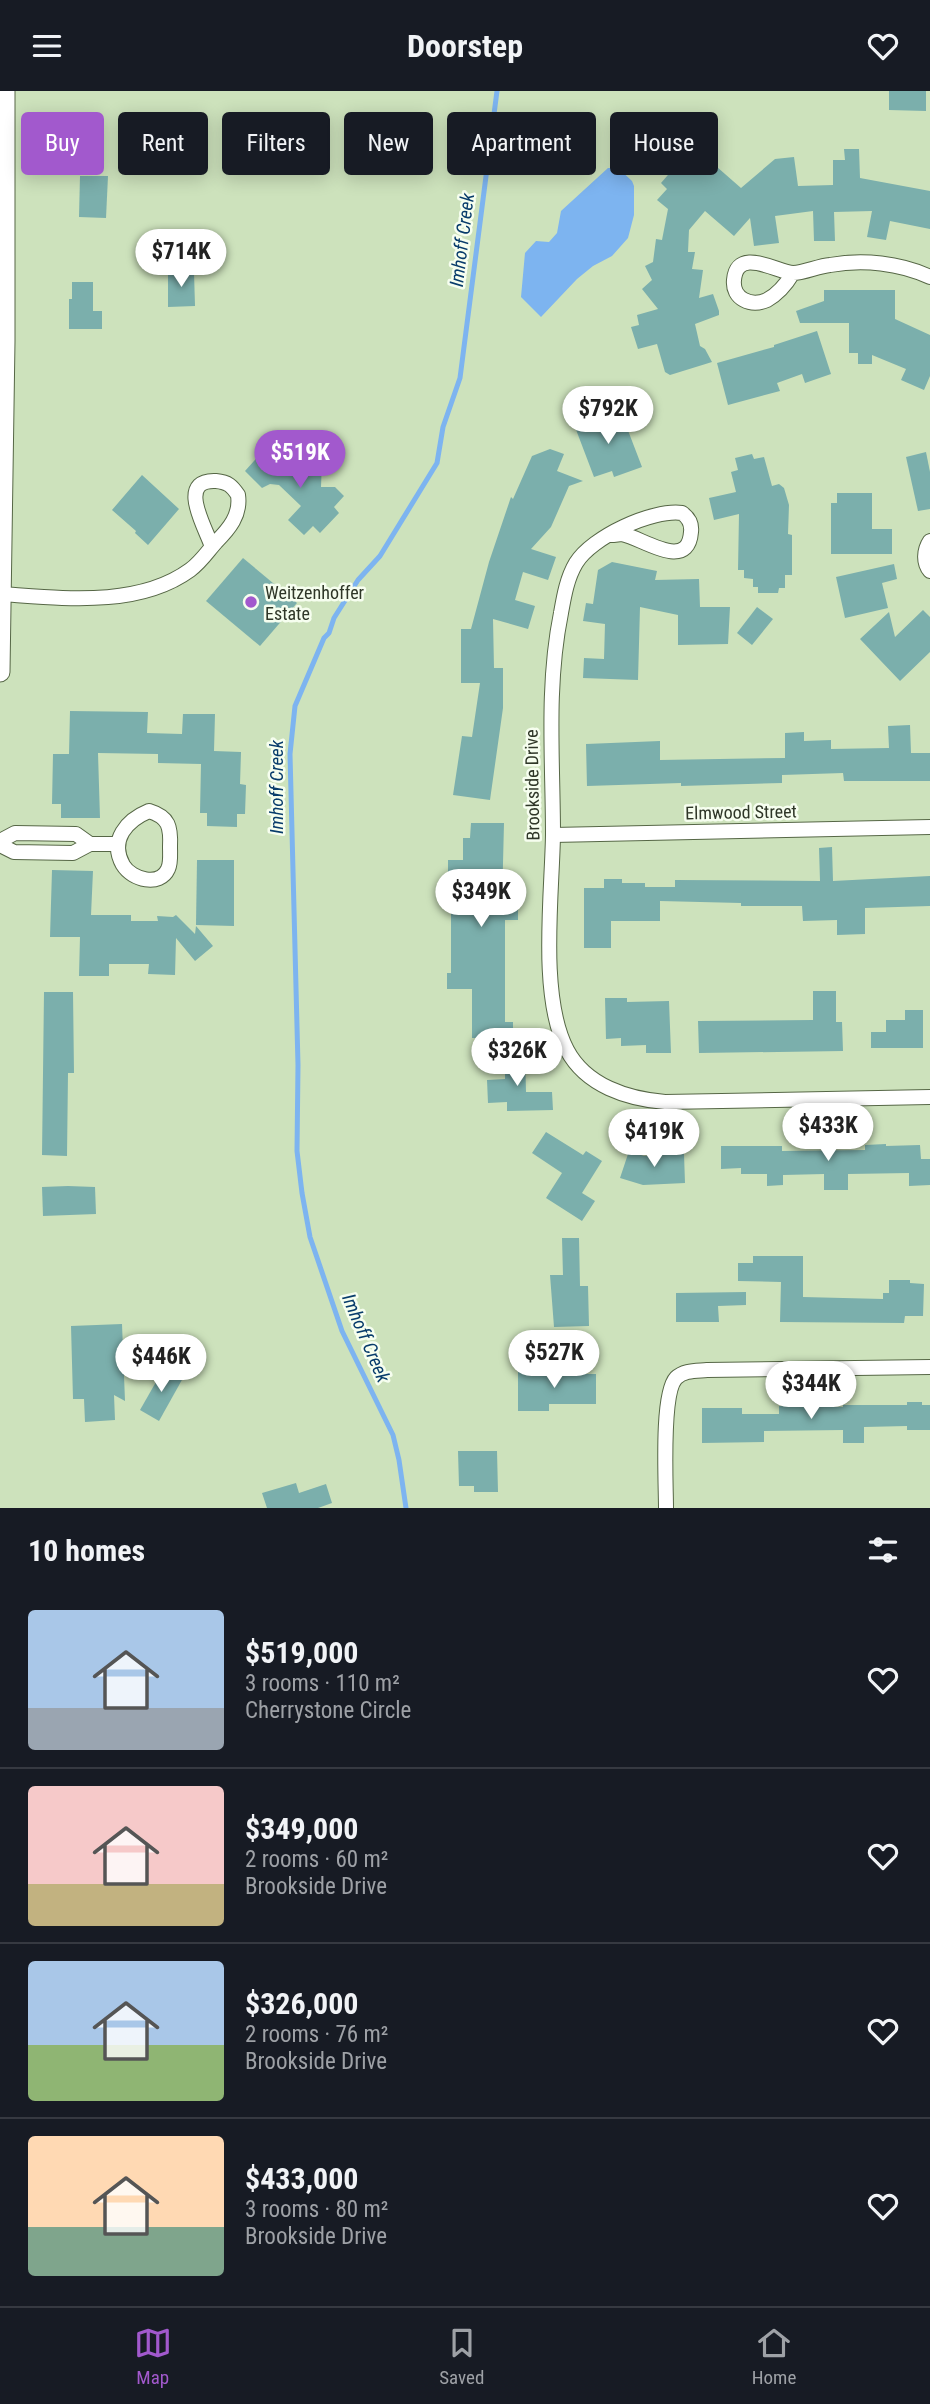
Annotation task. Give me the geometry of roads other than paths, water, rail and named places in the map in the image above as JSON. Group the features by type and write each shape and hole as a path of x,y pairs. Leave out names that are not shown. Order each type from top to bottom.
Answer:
{"street":[{"path":"0,672 5,91"},
{"path":"793,273 829,265 869,263 904,267 930,277"},
{"name":"Brookside Drive","path":"611,535 623,534 665,551 675,551 688,544 691,523 687,516 673,512 642,519 611,535 585,550 567,585 557,633 551,695 553,835 550,923 555,1021 568,1052 577,1065 604,1086 631,1097 665,1102 930,1097"},
{"path":"930,541 925,552 926,567 930,571"},
{"path":"1,594 90,597 122,595 152,589 173,581 192,569 212,547"},
{"path":"149,811 162,815 169,823 171,833 170,867 155,879 141,879 132,875 124,866 118,844 121,831 136,816 149,811"},
{"name":"Elmwood Street","path":"553,835 930,827"},
{"path":"0,843 15,852 74,853 90,844 118,844"},
{"path":"666,1508 667,1407 670,1388 679,1375 688,1371 707,1370 930,1367"}],"water":[{"path":"608,168 610,175 626,175 634,186 634,215 628,238 612,256 577,279 541,317 521,297 525,253 536,241 549,242 557,233 561,211"}],"waterway":[{"name":"Imhoff Creek","path":"406,1508 393,1435 342,1331 310,1237 302,1193 297,1151 298,1065 290,754 295,706 334,618 358,580 380,556 437,463 443,427 460,378 497,91"}],"place":[{"name":"Weitzenhoffer Estate","path":"251,602"}]}
